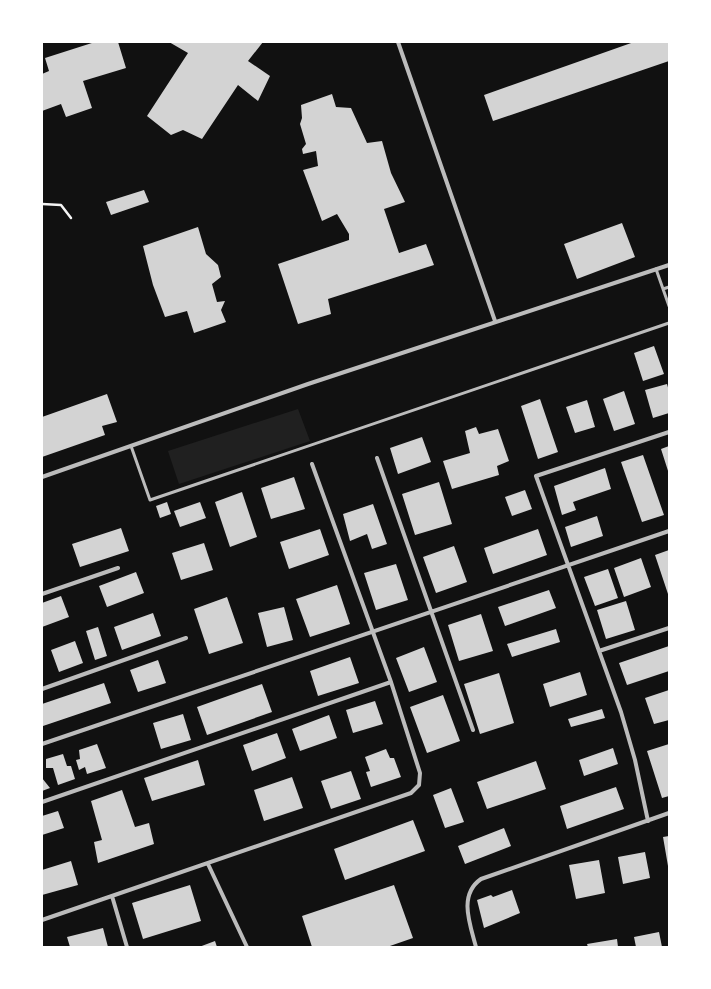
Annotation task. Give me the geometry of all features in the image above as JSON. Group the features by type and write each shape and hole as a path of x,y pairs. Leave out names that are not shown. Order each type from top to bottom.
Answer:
{"street":[{"path":"398,42 495,322"},
{"path":"42,477 495,322 669,265"},
{"path":"648,820 628,732 536,476 669,432"},
{"path":"377,458 474,730"},
{"path":"42,920 411,793 419,785 420,773 391,682 312,464"},
{"path":"42,744 669,531"},
{"path":"42,594 118,568"},
{"path":"599,651 669,628"},
{"path":"42,689 186,638"},
{"path":"42,802 391,682"},
{"path":"476,947 467,905 470,891 477,882 486,876 669,813"},
{"path":"208,864 246,947"},
{"path":"112,896 127,947"}],"lane":[{"path":"656,269 669,306"},
{"path":"663,289 669,287"},
{"path":"131,446 150,500 669,323"}],"path":[{"path":"42,204 61,205 71,218"}],"shaded area":[{"path":"298,409 310,441 179,484 168,451"}],"building":[{"path":"95,42 118,42 126,68 83,81 92,108 66,117 61,104 42,111 42,74 49,71 45,58"},
{"path":"169,42 263,42 248,61 270,76 258,101 238,85 202,139 183,130 171,135 147,116 188,53"},
{"path":"634,42 669,42 669,61 493,121 484,95"},
{"path":"332,94 336,107 351,108 367,143 382,141 391,173 405,202 384,209 399,253 426,244 434,265 328,299 331,314 298,324 278,264 349,240 349,234 337,214 322,221 303,170 318,166 316,151 303,154 302,149 306,144 300,124 302,118 301,105"},
{"path":"144,190 149,202 111,215 106,202"},
{"path":"622,223 635,257 577,279 564,244"},
{"path":"198,227 206,254 218,265 221,277 212,284 217,302 225,301 221,310 226,322 194,333 187,311 165,317 153,285 143,246"},
{"path":"654,346 664,374 643,381 634,353"},
{"path":"667,384 669,391 669,413 653,418 645,390"},
{"path":"624,391 635,424 614,431 603,399"},
{"path":"107,394 117,422 102,426 105,435 42,457 42,417"},
{"path":"540,399 558,452 538,459 521,406"},
{"path":"587,400 595,427 575,433 566,407"},
{"path":"476,427 479,434 498,429 509,461 497,466 499,475 452,489 443,461 470,453 465,431"},
{"path":"422,437 431,462 398,474 390,448"},
{"path":"669,446 669,474 661,449"},
{"path":"643,455 664,515 642,522 621,462"},
{"path":"605,468 611,489 573,502 576,510 562,515 554,486"},
{"path":"294,477 305,509 271,519 261,488"},
{"path":"439,482 452,524 415,535 402,494"},
{"path":"525,490 532,509 512,516 505,497"},
{"path":"242,492 257,537 230,547 215,502"},
{"path":"167,502 171,514 160,518 156,506"},
{"path":"200,502 206,518 180,527 174,511"},
{"path":"373,504 387,544 372,549 367,534 350,541 343,514"},
{"path":"597,516 603,536 571,547 565,527"},
{"path":"121,528 129,551 80,567 72,544"},
{"path":"320,529 329,555 289,569 280,542"},
{"path":"538,529 547,555 493,574 484,548"},
{"path":"204,543 213,570 181,580 172,553"},
{"path":"454,546 467,582 436,593 423,557"},
{"path":"669,550 669,597 655,555"},
{"path":"641,558 651,587 624,597 614,568"},
{"path":"396,564 408,600 376,610 364,573"},
{"path":"608,569 618,598 595,606 584,577"},
{"path":"136,572 144,593 107,607 99,586"},
{"path":"337,585 350,624 310,637 296,599"},
{"path":"549,590 556,608 505,626 498,607"},
{"path":"61,596 69,617 42,627 42,603"},
{"path":"227,597 243,643 209,654 194,609"},
{"path":"626,601 635,630 606,639 597,610"},
{"path":"284,607 293,640 267,647 258,613"},
{"path":"153,613 161,636 122,650 114,627"},
{"path":"481,614 493,651 459,661 448,625"},
{"path":"98,627 107,656 95,660 86,631"},
{"path":"556,629 560,642 512,657 507,644"},
{"path":"75,641 83,663 59,672 51,650"},
{"path":"669,646 669,671 627,685 619,663"},
{"path":"424,647 437,682 409,692 396,658"},
{"path":"350,657 359,683 318,696 310,671"},
{"path":"158,660 166,683 138,692 130,670"},
{"path":"580,672 587,695 550,707 543,684"},
{"path":"499,673 514,723 480,734 464,684"},
{"path":"104,683 111,703 43,726 42,704"},
{"path":"262,684 272,712 207,735 197,707"},
{"path":"669,690 669,720 654,724 645,698"},
{"path":"443,695 460,741 427,753 410,707"},
{"path":"375,701 383,724 353,733 346,710"},
{"path":"602,709 605,718 571,727 568,719"},
{"path":"183,714 191,740 161,749 153,723"},
{"path":"329,715 337,738 300,751 292,729"},
{"path":"277,733 286,758 252,771 243,745"},
{"path":"97,744 106,768 87,774 85,767 79,770 76,760 80,759 79,750"},
{"path":"669,744 669,796 662,798 647,751"},
{"path":"613,748 618,764 584,776 579,760"},
{"path":"386,749 390,758 394,758 401,777 371,787 366,772 370,771 365,757"},
{"path":"63,754 67,766 71,766 75,779 58,785 53,768 46,768 46,759"},
{"path":"198,760 205,785 152,801 144,778"},
{"path":"536,761 546,789 487,809 477,782"},
{"path":"351,771 361,799 331,809 321,781"},
{"path":"292,777 303,808 264,821 254,790"},
{"path":"42,778 50,788 42,791"},
{"path":"616,787 624,809 567,829 560,806"},
{"path":"451,788 464,822 445,828 433,795"},
{"path":"122,790 135,827 149,823 154,844 98,863 94,842 102,840 91,801"},
{"path":"58,811 64,828 42,835 42,816"},
{"path":"413,820 425,851 345,880 334,849"},
{"path":"504,828 511,846 465,864 458,846"},
{"path":"669,836 669,866 668,866 663,837"},
{"path":"645,852 650,878 623,884 618,857"},
{"path":"599,860 605,893 576,899 569,865"},
{"path":"71,861 78,885 42,895 42,870"},
{"path":"190,885 201,921 143,939 132,903"},
{"path":"394,885 413,938 387,947 312,947 302,916"},
{"path":"512,890 520,913 484,928 477,900 491,895 493,897"},
{"path":"103,928 108,947 70,947 67,937"},
{"path":"659,932 662,947 636,947 634,937"},
{"path":"617,939 618,947 588,947 587,944"},
{"path":"215,941 217,947 199,947"}]}
